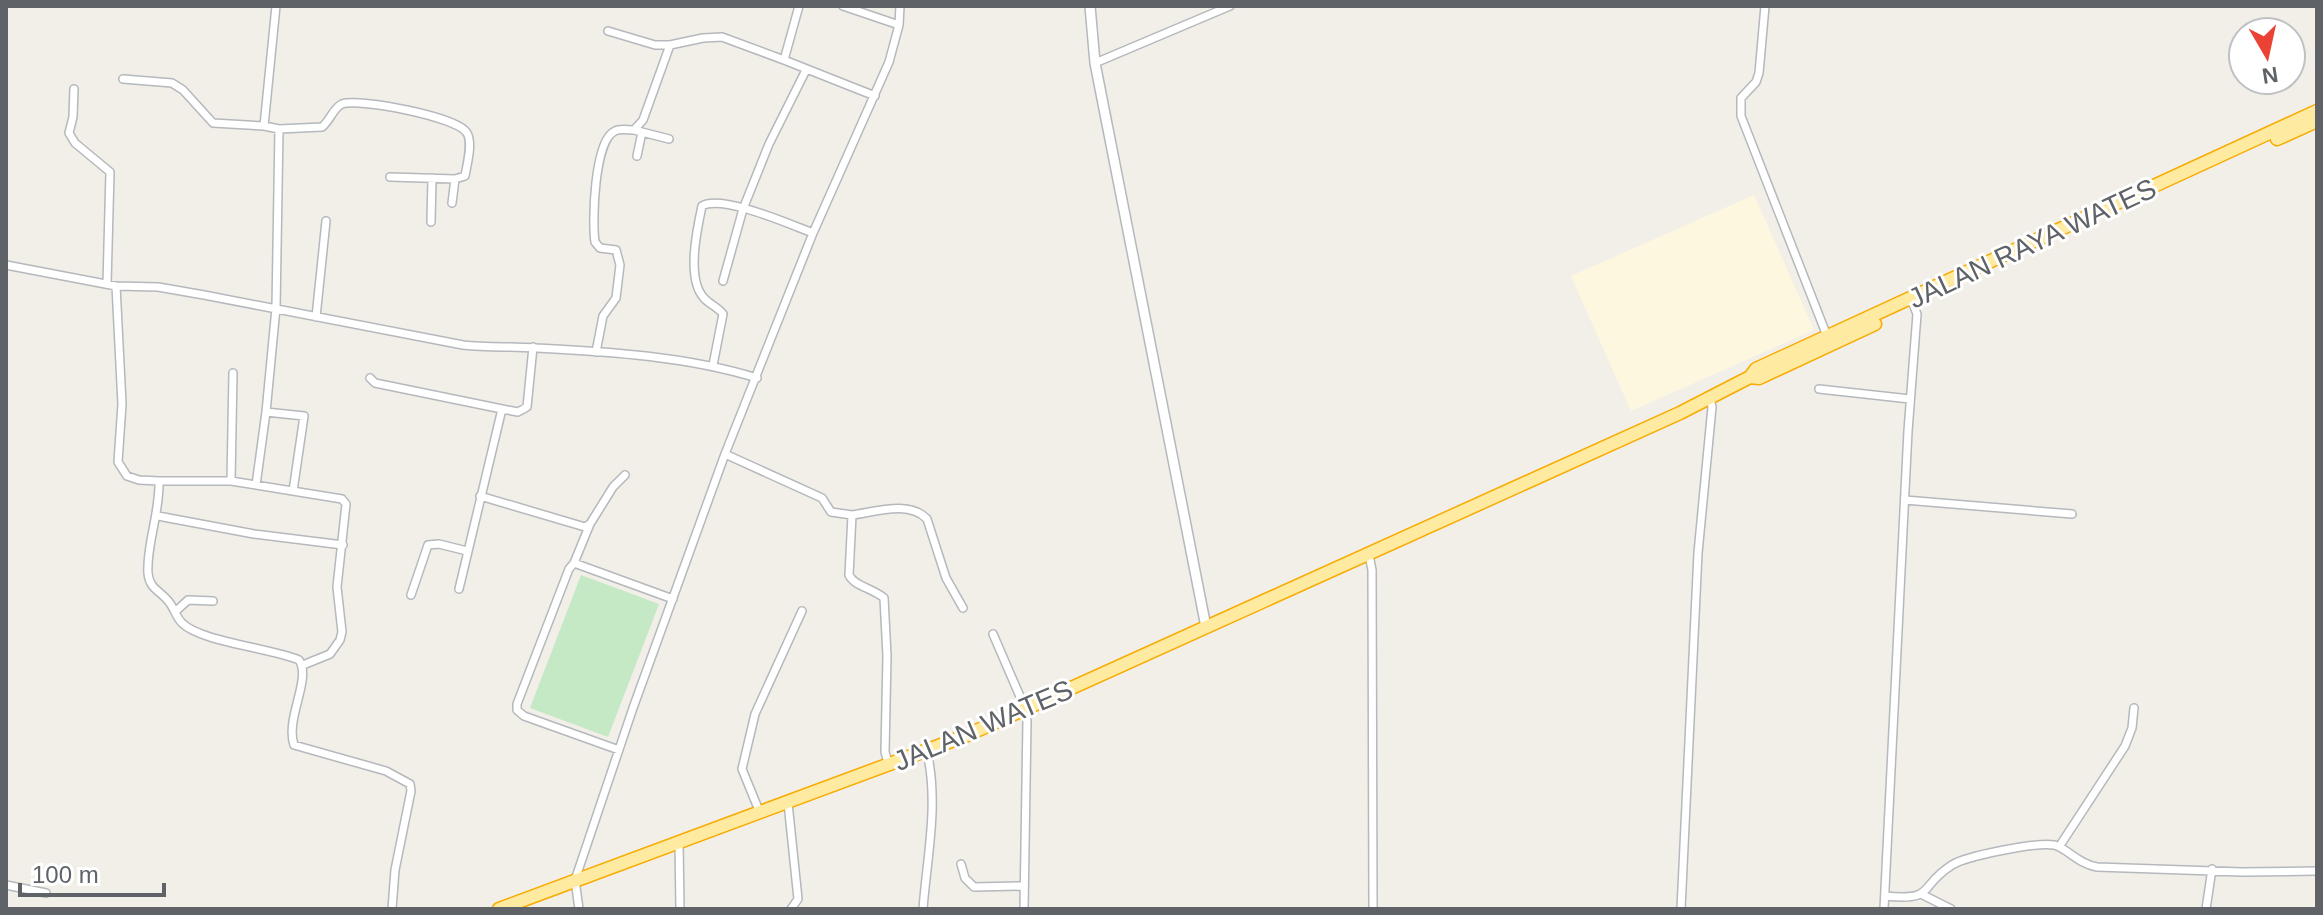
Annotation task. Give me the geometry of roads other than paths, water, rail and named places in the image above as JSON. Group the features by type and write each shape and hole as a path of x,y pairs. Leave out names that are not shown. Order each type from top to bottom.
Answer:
{"highway":[{"name":"JALAN RAYA WATES","path":"1750,377 1759,378 1912,302 2317,111"},
{"name":"JALAN RAYA WATES","path":"1456,516 1710,398 1750,377 1756,369 1827,336 1912,302 2317,121"},
{"name":"JALAN WATES","path":"499,909 927,752 1456,516"}],"street":[{"path":"264,126 276,6"},
{"path":"784,60 799,6"},
{"path":"843,6 899,25"},
{"path":"579,909 575,880 619,750 725,454 813,233 889,62 899,25 900,6"},
{"path":"1090,6 1095,63 1206,627"},
{"path":"1095,63 1230,6"},
{"path":"1765,6 1759,73 1740,104 1741,116 1827,336"},
{"path":"608,31 655,45 722,37 875,96"},
{"path":"637,156 638,131 670,45"},
{"path":"723,281 743,209 769,144 806,70"},
{"path":"123,79 172,83 183,90 213,123 279,129 322,127 342,104 356,103 421,113 457,124 467,133 465,176 455,179 390,177"},
{"path":"74,89 70,136 110,172 111,285 122,404 118,462 127,476 159,481 231,481 342,499 346,504 337,587 342,632 340,640 330,654 303,665"},
{"path":"256,485 276,308 279,129"},
{"path":"596,352 603,316 616,298 620,265 616,250 600,248 595,242 597,165 610,134 616,130 638,131 669,139"},
{"path":"431,222 432,178"},
{"path":"452,203 455,179"},
{"path":"713,365 723,314 706,301 697,288 694,259 702,206 708,202 743,209 813,233"},
{"path":"316,317 326,221"},
{"path":"6,265 111,285 158,287 463,345 663,357 713,365 757,378"},
{"path":"1884,909 1917,314 1912,302"},
{"path":"370,378 375,383 518,412 527,407 533,347"},
{"path":"231,481 233,373"},
{"path":"1819,389 1910,399"},
{"path":"1681,909 1698,553 1712,407 1710,398"},
{"path":"459,589 502,409"},
{"path":"266,412 304,416 293,491"},
{"path":"725,454 822,498 831,512 852,515 905,508 920,512 927,519 946,578 963,608"},
{"path":"619,750 524,716 517,710 517,704 569,569 590,524 613,487 625,475"},
{"path":"159,481 158,516 148,572 154,590 168,599 181,623 195,632 282,652 299,660 304,671 291,722 290,735 294,745 386,771 410,784 395,870 392,909"},
{"path":"480,496 579,526 590,524"},
{"path":"1905,500 2072,514"},
{"path":"852,515 849,575 856,584 869,587 884,598 887,656 885,752 889,766"},
{"path":"158,516 254,534 343,545"},
{"path":"411,595 428,545 439,544 467,551"},
{"path":"1369,555 1372,570 1373,909"},
{"path":"574,563 673,599"},
{"path":"175,612 188,600 213,601"},
{"path":"760,813 742,769 755,714 802,611"},
{"path":"993,634 1025,708 1028,733 1022,886 1024,909"},
{"path":"2059,847 2125,746 2132,728 2134,708"},
{"path":"923,909 933,831 931,769 927,752"},
{"path":"788,803 798,898 791,909"},
{"path":"679,843 680,909"},
{"path":"1885,896 1908,898 1923,895 1955,863 2031,845 2059,847 2084,864 2097,867 2317,871"},
{"path":"961,864 965,878 974,887 1022,886"},
{"path":"2206,909 2212,869"},
{"path":"6,885 46,893"},
{"path":"1923,895 1951,909"}]}
